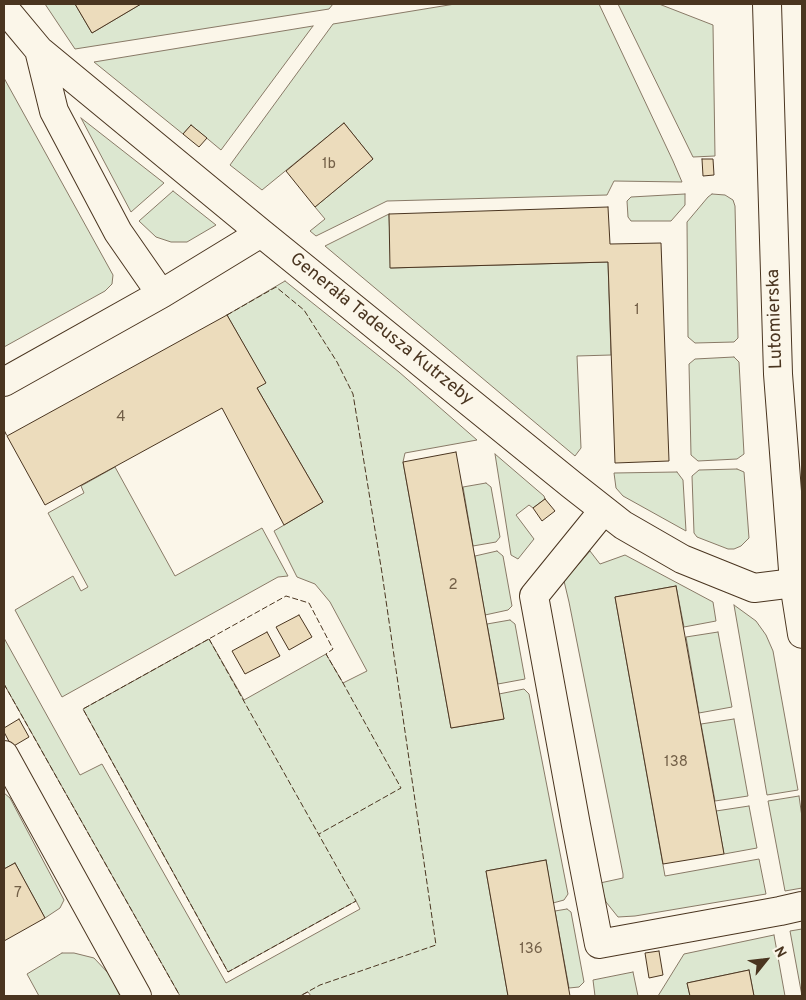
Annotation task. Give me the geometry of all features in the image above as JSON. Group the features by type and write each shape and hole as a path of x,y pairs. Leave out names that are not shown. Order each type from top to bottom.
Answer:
{"street":[{"name":"Lutomierska","path":"767,4 778,374 794,583 802,634"},
{"name":"Generała Tadeusza Kutrzeby","path":"4,8 39,50 603,511 623,525 682,559 754,588 794,583"},
{"path":"39,50 54,111 118,232 161,294"},
{"path":"4,382 161,294 262,234"},
{"path":"603,511 534,596 599,944 780,912 802,906"},
{"path":"4,755 137,996"}],"green space":[{"path":"45,4 75,4 92,33 141,4 333,4 329,9 75,49"},
{"path":"455,4 599,4 682,182 614,181 607,195 387,201 316,236 310,231 325,219 315,207 373,159 344,123 262,190 230,165 333,24"},
{"path":"618,4 659,4 713,25 715,156 693,157"},
{"path":"313,26 221,150 191,125 183,134 94,62"},
{"path":"4,78 113,275 112,284 105,291 4,347"},
{"path":"81,118 164,183 131,212"},
{"path":"173,191 216,225 187,242 171,242 156,237 139,221"},
{"path":"685,194 685,205 671,221 631,221 628,217 627,201 631,197"},
{"path":"712,194 725,195 733,200 735,206 738,338 734,342 695,343 688,337 687,222"},
{"path":"389,214 391,268 608,262 611,355 577,356 581,448 575,456 325,246"},
{"path":"285,281 399,372 477,440 405,453 403,462 451,728 504,719 499,694 524,689 529,694 568,894 564,900 553,903 546,860 486,871 508,996 311,996 308,992 300,996 180,996 4,684 4,638 80,775 102,764 226,983 360,909 356,901 228,972 83,709 209,639 244,700 326,654 343,683 367,671 330,602 315,584 297,577 274,531 323,502 257,388 265,382 227,315"},
{"path":"734,357 739,362 744,454 737,459 698,461 691,455 689,364 695,359"},
{"path":"495,454 544,496 545,499 533,508 529,505 516,515 534,539 518,559 511,555"},
{"path":"115,467 175,576 262,528 288,576 278,577 62,697 15,610 73,576 81,591 88,587 48,513 84,493 81,486"},
{"path":"737,469 744,472 749,538 741,546 728,549 697,537 694,533 692,476 699,470"},
{"path":"677,472 683,480 686,531 623,496 616,488 614,473"},
{"path":"486,483 491,487 500,537 496,542 473,546 463,487"},
{"path":"497,551 503,556 512,606 508,610 485,615 475,556"},
{"path":"590,551 600,564 625,555 713,602 716,621 684,627 676,586 615,597 665,876 759,859 766,894 635,916 618,917 606,902 600,883 623,878 623,874 564,581"},
{"path":"734,605 756,621 766,635 773,651 798,790 767,795"},
{"path":"510,620 515,624 525,679 498,684 487,624"},
{"path":"718,632 732,707 699,713 686,637"},
{"path":"734,719 748,796 715,801 701,724"},
{"path":"4,793 10,798 64,900 60,908 45,918 15,863 4,869"},
{"path":"799,796 802,817 802,888 785,891 768,801"},
{"path":"749,806 757,848 724,854 716,811"},
{"path":"567,909 571,912 584,982 579,987 569,988 555,911"},
{"path":"802,929 802,996 790,931"},
{"path":"774,935 785,996 754,996 749,970 687,983 690,996 658,996 684,954"},
{"path":"62,953 74,953 94,958 110,975 120,996 39,996 27,974"},
{"path":"633,972 638,996 595,996 593,980"}],"building":[{"path":"75,4 141,4 92,33"},
{"path":"344,123 373,159 315,207 286,171"},
{"path":"191,125 207,138 199,147 183,134"},
{"path":"702,159 713,159 714,175 703,176"},
{"path":"608,207 610,244 661,243 669,461 615,463 608,262 390,268 389,214"},
{"path":"227,315 266,383 257,388 323,502 284,525 222,408 45,505 7,436"},
{"path":"456,452 504,719 451,728 403,462"},
{"path":"545,499 555,511 542,521 533,508"},
{"path":"676,586 724,854 663,864 615,597"},
{"path":"299,615 312,637 289,650 276,627"},
{"path":"267,632 280,656 245,674 232,651"},
{"path":"19,719 29,737 12,747 4,732 4,728"},
{"path":"546,860 570,996 508,996 486,871"},
{"path":"15,863 45,918 4,941 4,869"},
{"path":"659,951 663,975 649,978 645,953"},
{"path":"749,970 754,996 690,996 687,983"}],"fence":[{"path":"227,315 276,287 304,310 337,362 353,394 382,573 436,945 320,985 300,996"},
{"path":"4,430 7,436"},
{"path":"209,639 356,901 228,972 83,709 286,596 309,603 333,649 326,654 401,788 319,834"},
{"path":"4,684 180,996"}]}
